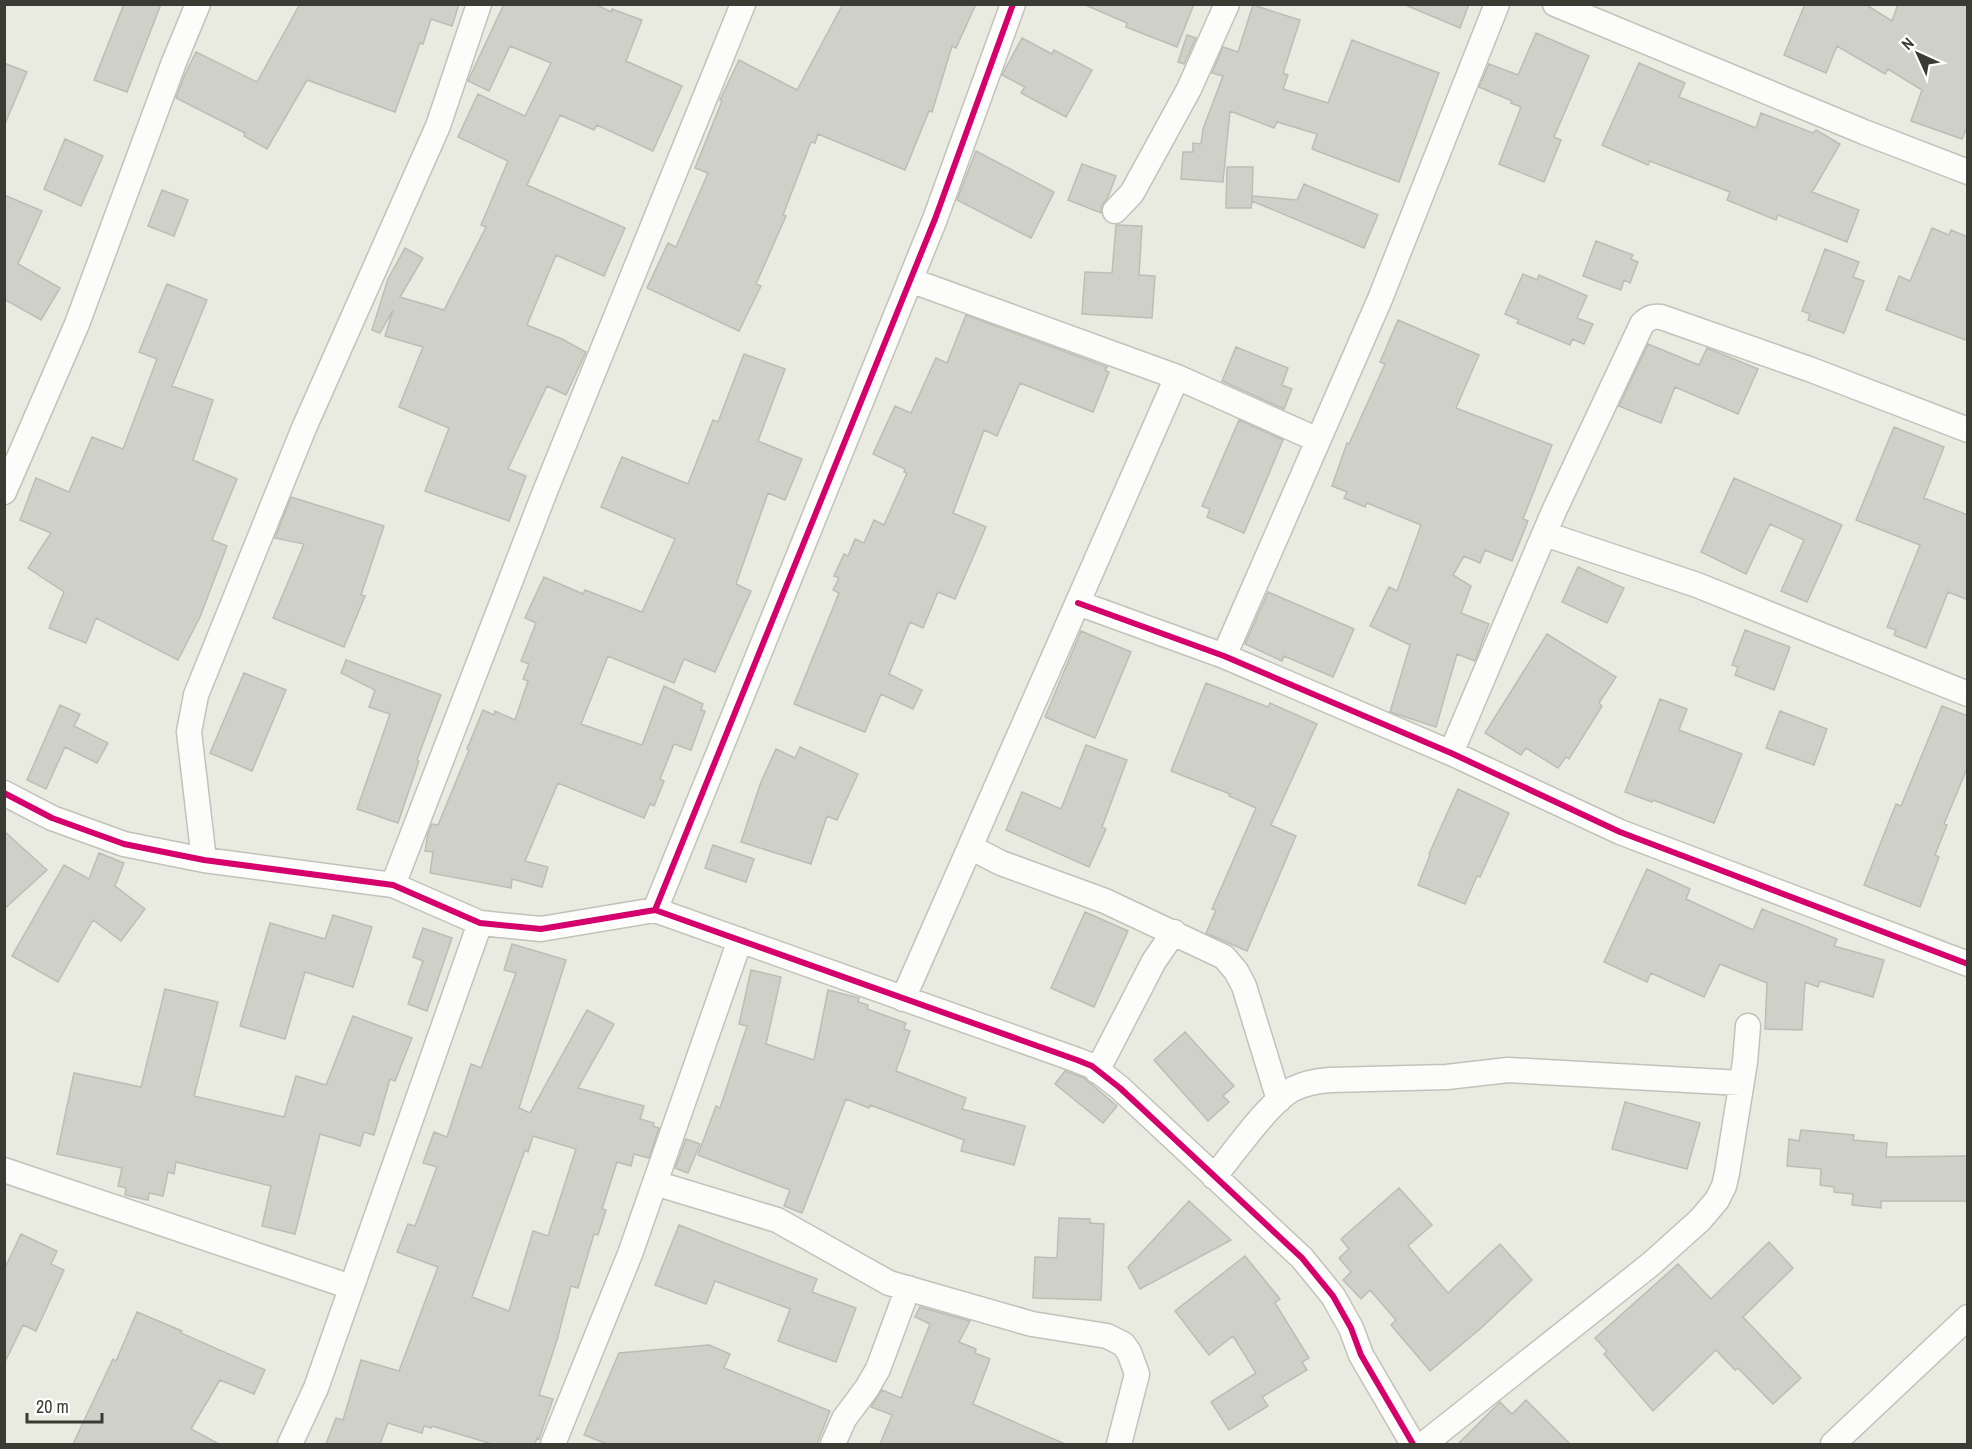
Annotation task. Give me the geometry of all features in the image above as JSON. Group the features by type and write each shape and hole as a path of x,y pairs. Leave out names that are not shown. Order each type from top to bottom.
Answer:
{"street":[{"path":"4,492 77,324 174,62 198,4"},
{"path":"204,860 189,732 196,695 304,428 438,126 479,4"},
{"path":"393,885 544,494 742,4"},
{"path":"655,910 939,207 1012,4"},
{"path":"1115,211 1132,193 1189,89 1227,4"},
{"path":"1224,656 1380,299 1497,4"},
{"path":"1555,4 1968,172"},
{"path":"910,280 1177,377 1318,440"},
{"path":"1450,753 1545,534 1641,324 1653,316 1809,369 1968,430"},
{"path":"903,999 1177,377"},
{"path":"1545,534 1697,585 1968,694"},
{"path":"1078,603 1224,656 1450,753 1620,831 1968,964"},
{"path":"4,793 52,818 124,844 204,860 393,885 480,923 541,929 655,910 1077,1060 1120,1088 1302,1258 1333,1296 1351,1328 1361,1355 1413,1444"},
{"path":"970,847 1001,863 1105,901 1224,957 1236,971 1250,1004 1279,1100"},
{"path":"290,1444 316,1388 480,923"},
{"path":"1097,1071 1154,961 1174,932"},
{"path":"553,1444 630,1254 740,940"},
{"path":"1424,1444 1651,1264 1700,1220 1717,1200 1724,1186 1748,1026"},
{"path":"1214,1177 1279,1100 1299,1087 1323,1081 1447,1077 1508,1070 1741,1083"},
{"path":"4,1170 351,1287"},
{"path":"655,1184 777,1220 889,1283 1032,1324 1107,1336 1123,1344 1129,1352 1137,1374 1119,1444"},
{"path":"833,1444 844,1419 878,1369 908,1288"},
{"path":"1833,1444 1968,1317"}],"building":[{"path":"124,4 161,4 127,92 94,80"},
{"path":"300,4 459,4 452,26 431,19 395,112 307,80 267,149 244,136 245,133 176,98 196,52 257,82"},
{"path":"504,4 595,4 611,12 612,9 642,20 626,61 682,86 653,151 597,125 594,130 560,115 527,185 625,228 604,276 556,255 527,325 562,339 586,352 566,395 547,386 508,469 526,476 509,521 425,491 449,428 399,407 423,347 385,336 393,310 380,333 372,330 388,279 405,248 423,258 400,297 444,310 486,227 481,225 508,161 458,137 478,94 525,116 551,63 510,46 489,91 468,81"},
{"path":"843,4 976,4 956,48 952,46 932,112 929,111 905,170 818,134 815,143 811,142 783,215 786,216 756,284 761,286 739,331 647,288 668,243 676,247 708,173 695,168 722,101 720,100 739,60 797,90"},
{"path":"1083,4 1194,4 1177,47 1126,27 1127,23"},
{"path":"1403,4 1469,4 1460,28"},
{"path":"1805,4 1865,4 1892,21 1898,4 1968,4 1968,125 1962,139 1911,121 1922,90 1888,69 1885,74 1837,46 1826,73 1784,55"},
{"path":"1253,5 1300,20 1283,73 1288,75 1283,89 1328,103 1352,40 1439,73 1399,182 1312,149 1317,134 1277,122 1274,128 1230,111 1223,182 1181,179 1183,152 1193,152 1193,143 1201,144 1203,129 1223,76 1212,73 1223,47 1238,52"},
{"path":"1536,33 1589,56 1554,137 1561,140 1544,182 1499,164 1521,107 1479,87 1489,64 1518,75"},
{"path":"1187,35 1196,38 1184,64 1178,62"},
{"path":"1022,38 1052,54 1054,50 1092,70 1066,117 1021,93 1025,87 1002,75"},
{"path":"4,63 27,72 4,126"},
{"path":"1639,63 1685,83 1679,97 1756,128 1761,113 1813,133 1816,130 1840,144 1812,192 1859,210 1847,242 1778,215 1776,220 1727,200 1730,192 1650,161 1648,165 1602,145"},
{"path":"65,139 103,156 81,206 44,189"},
{"path":"976,151 1054,192 1031,238 957,200"},
{"path":"1082,164 1116,176 1108,197 1101,207 1101,213 1068,200"},
{"path":"1227,167 1253,167 1252,200 1253,196 1297,200 1304,184 1378,215 1364,248 1252,201 1251,208 1226,208"},
{"path":"162,190 188,200 174,236 148,226"},
{"path":"4,195 42,211 18,264 60,288 41,320 4,299"},
{"path":"1116,225 1142,226 1139,275 1155,276 1152,318 1082,314 1085,272 1112,273"},
{"path":"1932,228 1949,235 1951,230 1968,237 1968,341 1886,310 1899,276 1910,281"},
{"path":"1596,241 1633,255 1631,259 1638,262 1630,283 1624,280 1621,290 1583,276"},
{"path":"1825,249 1859,262 1853,277 1864,281 1844,333 1808,320 1810,314 1802,311"},
{"path":"1523,274 1537,280 1539,275 1587,296 1577,318 1593,324 1584,344 1572,339 1570,345 1517,323 1519,320 1505,314"},
{"path":"167,284 207,300 172,386 213,400 193,460 237,479 212,540 227,546 200,617 178,660 96,618 86,643 49,628 64,592 28,568 51,533 20,520 36,478 69,492 92,437 123,449 157,359 139,352"},
{"path":"966,315 1107,367 1105,370 1109,372 1093,412 1020,383 997,436 984,430 953,513 986,527 955,599 938,592 923,628 910,622 889,674 922,690 913,709 881,694 865,732 794,704 839,593 833,590 839,578 834,576 844,554 848,556 855,539 864,543 874,520 884,525 907,473 904,472 905,469 873,454 895,406 911,413 936,358 947,363"},
{"path":"1398,320 1479,355 1456,408 1552,445 1523,519 1528,521 1512,561 1485,550 1480,563 1464,556 1453,575 1471,586 1461,613 1489,624 1475,661 1457,654 1436,727 1390,712 1410,645 1370,626 1389,587 1397,591 1421,525 1367,503 1365,507 1344,498 1347,492 1332,486 1347,443 1349,444 1385,364 1380,362"},
{"path":"1648,344 1699,365 1707,348 1758,369 1738,414 1675,387 1661,423 1619,406"},
{"path":"1236,347 1288,368 1282,385 1292,389 1284,409 1222,381"},
{"path":"744,354 785,369 758,441 802,459 785,500 768,493 736,584 751,591 715,672 684,659 674,683 608,656 581,724 642,745 664,686 703,704 701,710 705,711 691,750 674,744 660,779 664,781 654,806 650,804 644,818 558,783 525,861 548,867 542,887 512,879 511,888 430,873 433,852 425,851 428,833 432,824 438,825 483,710 494,715 495,711 515,720 528,681 523,679 529,664 521,661 536,623 525,618 544,577 583,594 585,590 642,612 675,539 601,507 622,457 688,484 713,420 718,422"},
{"path":"1239,420 1283,440 1244,533 1207,517 1210,509 1202,506"},
{"path":"1894,427 1944,447 1924,498 1968,515 1968,600 1948,592 1926,648 1894,635 1896,630 1887,627 1920,545 1856,520"},
{"path":"1734,478 1842,525 1807,602 1781,591 1804,540 1770,524 1746,574 1701,552"},
{"path":"291,497 384,526 361,595 365,596 344,647 273,618 304,544 275,538"},
{"path":"1578,567 1624,588 1607,623 1562,602"},
{"path":"1268,592 1354,629 1333,677 1284,656 1282,661 1245,644"},
{"path":"1745,630 1790,647 1774,690 1735,675 1738,667 1732,665"},
{"path":"1081,631 1131,652 1095,738 1045,717"},
{"path":"1547,634 1616,677 1599,703 1602,706 1569,759 1566,757 1558,768 1526,748 1521,755 1485,733"},
{"path":"346,660 441,695 417,760 419,761 398,823 357,809 390,714 369,707 375,690 341,673"},
{"path":"244,673 286,690 252,771 210,753"},
{"path":"1206,683 1268,707 1270,703 1317,724 1271,825 1296,836 1247,951 1206,933 1216,910 1212,909 1256,808 1229,796 1230,794 1171,771"},
{"path":"1660,699 1687,709 1679,730 1742,754 1714,823 1625,792"},
{"path":"60,705 80,714 74,726 108,743 97,763 65,747 46,789 27,780"},
{"path":"1942,706 1968,716 1968,766 1944,824 1947,825 1935,855 1939,857 1920,907 1864,885 1896,804 1901,806"},
{"path":"1780,711 1827,729 1814,765 1766,748"},
{"path":"1086,745 1127,760 1102,827 1106,829 1089,867 1006,830 1022,792 1061,809"},
{"path":"800,747 858,774 837,820 827,816 811,864 741,842 761,782 776,749 795,758"},
{"path":"1458,789 1509,813 1465,904 1418,885"},
{"path":"4,831 47,870 4,909"},
{"path":"713,845 754,859 746,882 705,868"},
{"path":"99,853 124,863 115,886 145,909 121,941 93,920 58,982 12,956 64,865 89,879"},
{"path":"1647,869 1690,889 1686,899 1753,930 1762,909 1837,939 1834,946 1884,960 1873,997 1820,981 1818,987 1805,982 1802,1030 1765,1029 1767,983 1720,964 1704,997 1651,973 1647,982 1604,962"},
{"path":"1085,912 1128,931 1094,1007 1051,988"},
{"path":"333,915 372,927 353,987 305,972 285,1039 240,1026 270,923 325,939"},
{"path":"423,928 452,938 427,1011 408,1004 423,961 413,957"},
{"path":"512,944 566,960 519,1108 530,1113 587,1010 614,1024 578,1088 644,1106 640,1119 654,1123 653,1126 659,1128 649,1158 634,1154 631,1166 617,1162 602,1209 606,1210 598,1235 594,1234 578,1288 571,1286 539,1395 553,1399 539,1439 537,1438 535,1444 492,1444 432,1426 431,1428 424,1426 422,1433 388,1423 380,1444 326,1444 336,1418 343,1420 361,1360 399,1371 438,1267 397,1252 408,1224 415,1226 437,1167 423,1163 434,1132 447,1137 471,1064 481,1068 516,973 504,970","holes":["533,1136 576,1149 548,1236 533,1231 509,1311 472,1297 525,1150 528,1152"]},
{"path":"751,970 781,977 766,1044 814,1060 828,990 859,998 858,1002 868,1005 867,1009 906,1023 904,1029 910,1031 896,1071 966,1098 962,1109 1025,1126 1014,1165 961,1151 964,1140 870,1105 869,1108 846,1099 802,1213 784,1206 790,1190 698,1155 716,1106 720,1108 747,1026 739,1024"},
{"path":"165,989 218,1002 194,1096 284,1117 296,1076 326,1085 353,1016 412,1038 395,1081 390,1079 374,1135 364,1132 360,1146 320,1134 295,1234 262,1226 271,1186 176,1162 174,1174 168,1172 163,1196 149,1193 148,1200 125,1195 126,1188 118,1186 122,1168 57,1154 74,1073 141,1087"},
{"path":"1185,1032 1234,1086 1223,1096 1229,1102 1208,1121 1154,1060"},
{"path":"1065,1071 1084,1078 1117,1106 1103,1123 1055,1084"},
{"path":"1625,1102 1700,1123 1687,1169 1612,1149"},
{"path":"1801,1130 1854,1135 1853,1140 1887,1143 1886,1157 1968,1156 1968,1201 1881,1201 1881,1208 1852,1205 1853,1194 1834,1192 1834,1187 1820,1185 1821,1169 1787,1166 1789,1139 1799,1141"},
{"path":"686,1139 700,1144 688,1173 675,1168"},
{"path":"1399,1188 1432,1225 1408,1246 1448,1293 1500,1244 1532,1280 1480,1329 1430,1371 1391,1325 1396,1320 1370,1290 1361,1299 1343,1280 1351,1272 1339,1258 1349,1249 1341,1239"},
{"path":"1189,1201 1231,1240 1140,1289 1128,1267"},
{"path":"1059,1218 1090,1219 1090,1223 1104,1224 1101,1300 1033,1298 1035,1257 1057,1258"},
{"path":"679,1225 817,1279 812,1292 856,1308 836,1362 778,1341 790,1309 715,1281 706,1304 655,1285"},
{"path":"21,1234 57,1251 51,1264 64,1270 36,1331 23,1325 4,1364 4,1270"},
{"path":"1769,1242 1793,1268 1743,1317 1801,1378 1773,1404 1738,1368 1735,1370 1716,1350 1653,1411 1604,1354 1607,1351 1595,1338 1678,1264 1711,1299"},
{"path":"1245,1256 1280,1299 1275,1303 1309,1358 1302,1362 1307,1370 1262,1397 1268,1406 1229,1430 1211,1402 1256,1373 1233,1336 1209,1355 1175,1311"},
{"path":"920,1307 970,1321 959,1342 976,1349 975,1353 990,1359 973,1404 1065,1444 880,1444 892,1415 871,1407 882,1390 901,1398 930,1324 915,1317"},
{"path":"137,1312 265,1370 254,1394 220,1380 191,1429 219,1444 73,1444 113,1359 116,1361"},
{"path":"709,1345 730,1354 724,1368 830,1411 817,1444 607,1444 584,1435 619,1353"},
{"path":"1526,1400 1570,1444 1458,1444 1500,1402 1512,1414"}],"cycle path":[{"path":"655,910 935,219 1013,4"},
{"path":"1078,603 1224,656 1451,753 1620,832 1968,964"},
{"path":"4,793 52,818 124,844 204,860 393,885 480,923 541,929 655,910 1092,1066 1120,1088 1302,1258 1333,1296 1351,1328 1361,1355 1413,1444"}]}
